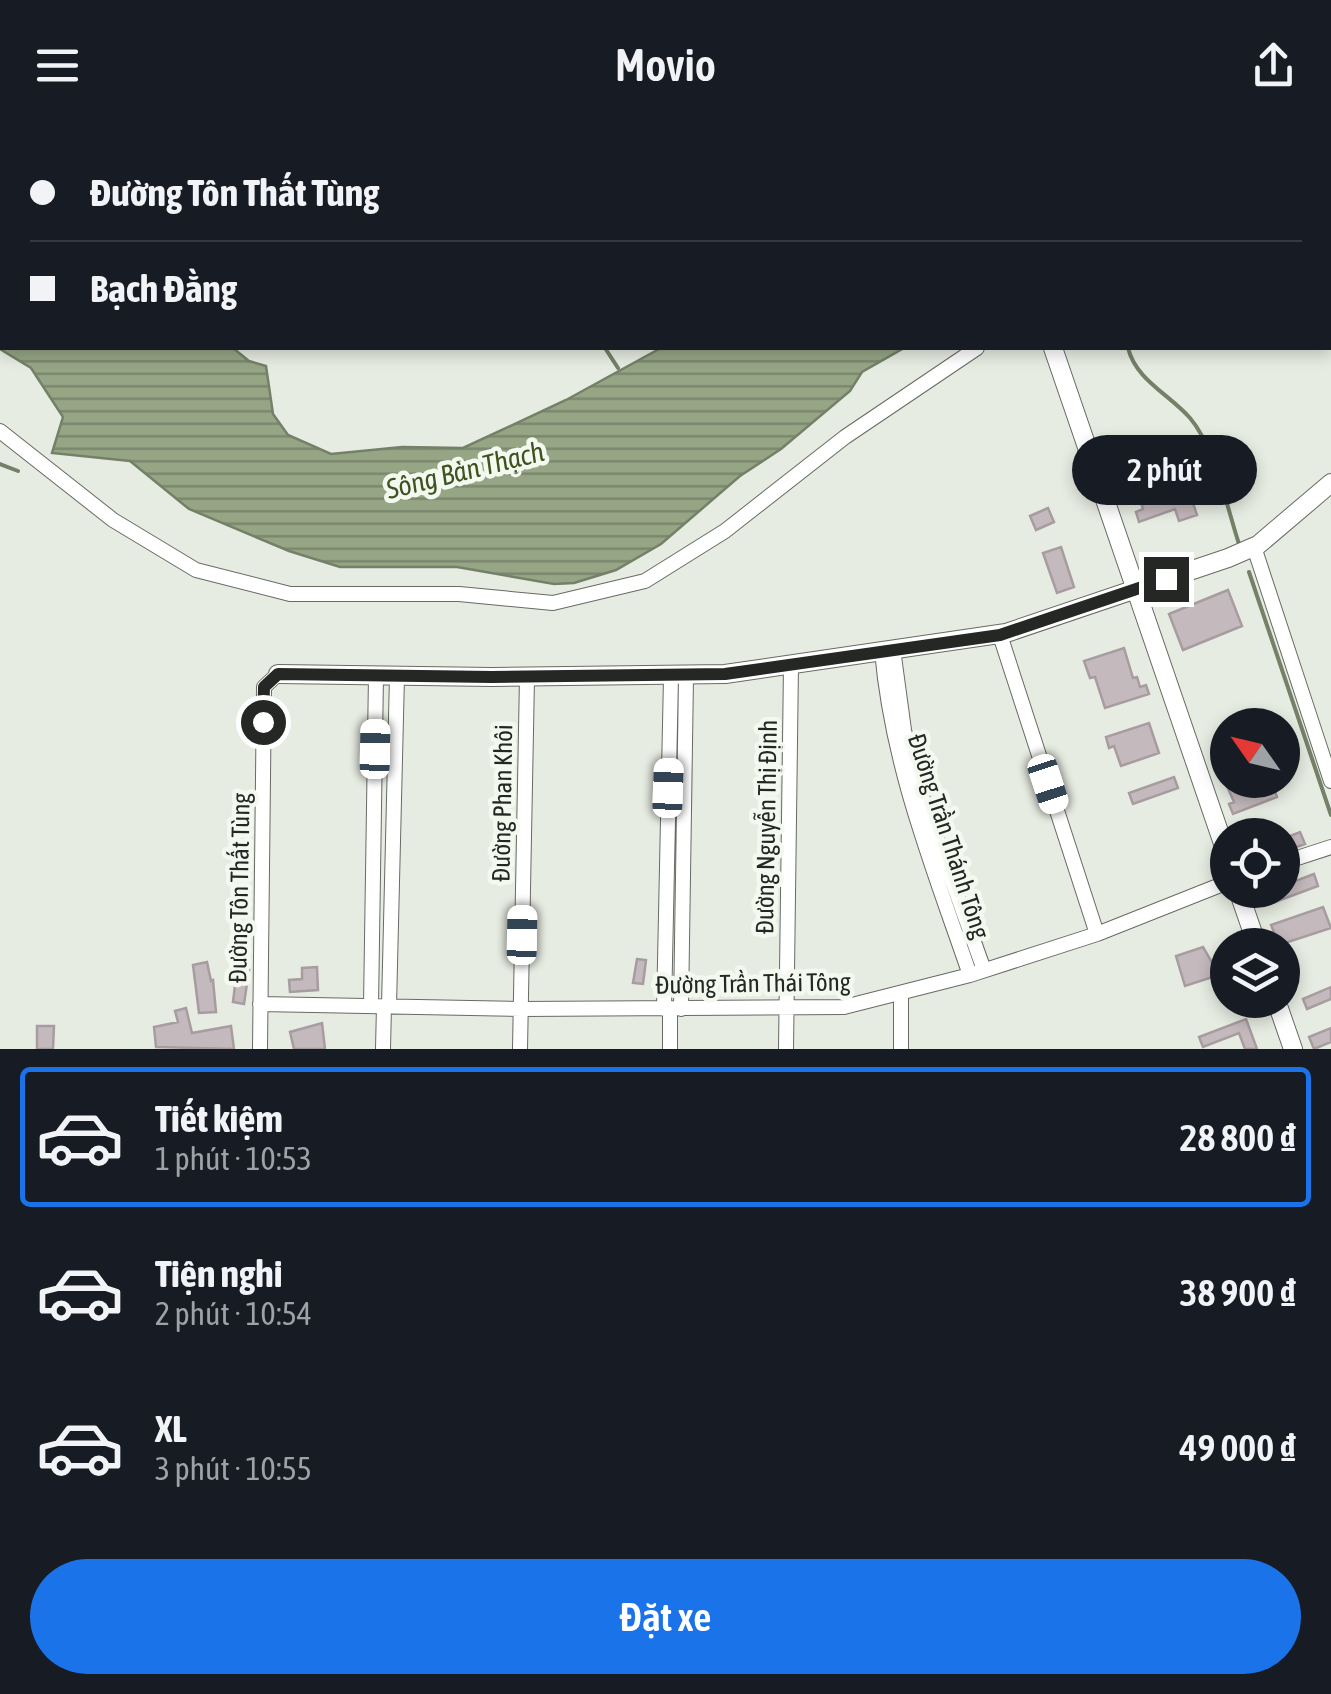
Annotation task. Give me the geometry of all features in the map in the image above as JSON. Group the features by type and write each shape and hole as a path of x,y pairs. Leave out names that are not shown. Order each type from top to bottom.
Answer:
{"street":[{"path":"0,431 113,520 196,570 290,594 458,594 552,603 644,581 725,531 845,437 974,350"},
{"path":"1054,350 1214,818"},
{"path":"278,674 678,677 1000,635 1254,547 1331,483"},
{"path":"1254,547 1331,781"},
{"path":"1000,635 1098,934"},
{"name":"Đường Trần Thánh Tông","path":"888,650 886,697 902,778 977,973"},
{"name":"Đường Nguyễn Thị Định","path":"786,1049 791,665"},
{"name":"Đường Tôn Thất Tùng","path":"260,1049 264,687 278,674"},
{"path":"376,675 383,1049"},
{"path":"382,1006 397,676"},
{"name":"Đường Phan Khôi","path":"520,1049 527,677"},
{"path":"670,1049 678,677"},
{"path":"1300,857 1331,847"},
{"name":"Đường Trần Thái Tông","path":"260,1004 520,1009 844,1007 977,973 1098,934 1210,889"},
{"path":"901,993 901,1049"},
{"path":"1282,1018 1293,1049"}],"water":[{"name":"Sông Bàn Thạch","path":"2,350 235,350 249,361 266,366 273,414 288,435 331,454 402,447 463,448 566,400 657,350 900,350 862,372 850,391 781,449 740,476 661,544 616,570 574,583 554,584 457,567 340,567 289,551 189,509 130,461 52,453 63,417 31,368"}],"building":[{"path":"1193,480 1200,500 1193,503 1197,515 1179,521 1175,509 1139,522 1136,512 1143,509 1140,499"},
{"path":"1048,508 1054,522 1036,530 1030,516"},
{"path":"1061,547 1074,587 1057,593 1043,553"},
{"path":"1228,590 1242,626 1183,650 1169,614"},
{"path":"1124,648 1133,678 1137,677 1140,687 1146,685 1149,694 1105,708 1095,677 1090,678 1084,661"},
{"path":"1149,723 1159,753 1121,766 1106,737"},
{"path":"1174,777 1178,788 1133,804 1129,793"},
{"path":"1232,798 1274,798 1233,814 1229,804 1234,802"},
{"path":"1314,874 1318,886 1300,893 1300,879"},
{"path":"1323,907 1331,928 1300,938 1300,928 1271,925"},
{"path":"1203,947 1210,959 1210,978 1185,986 1176,956"},
{"path":"637,959 646,960 643,984 633,983"},
{"path":"207,962 216,1012 199,1013 193,965"},
{"path":"317,967 318,990 290,992 289,980 302,979 302,968"},
{"path":"237,969 249,970 244,1004 233,1002"},
{"path":"1331,987 1331,999 1307,1009 1303,999"},
{"path":"186,1008 192,1033 231,1026 234,1049 156,1047 154,1027 178,1022 175,1011"},
{"path":"1246,1019 1257,1049 1245,1049 1239,1033 1203,1047 1199,1037"},
{"path":"322,1023 325,1049 294,1049 290,1032"},
{"path":"37,1026 54,1026 53,1049 37,1049"},
{"path":"1331,1028 1331,1042 1314,1049 1309,1037"}],"waterway":[{"path":"606,350 618,368"},
{"path":"1129,350 1138,369 1199,430 1239,544"},
{"path":"0,464 18,471"},
{"path":"1249,572 1331,815"}],"route":[{"path":"263,722 264,687 278,674 725,674 1000,635 1166,579"}]}
